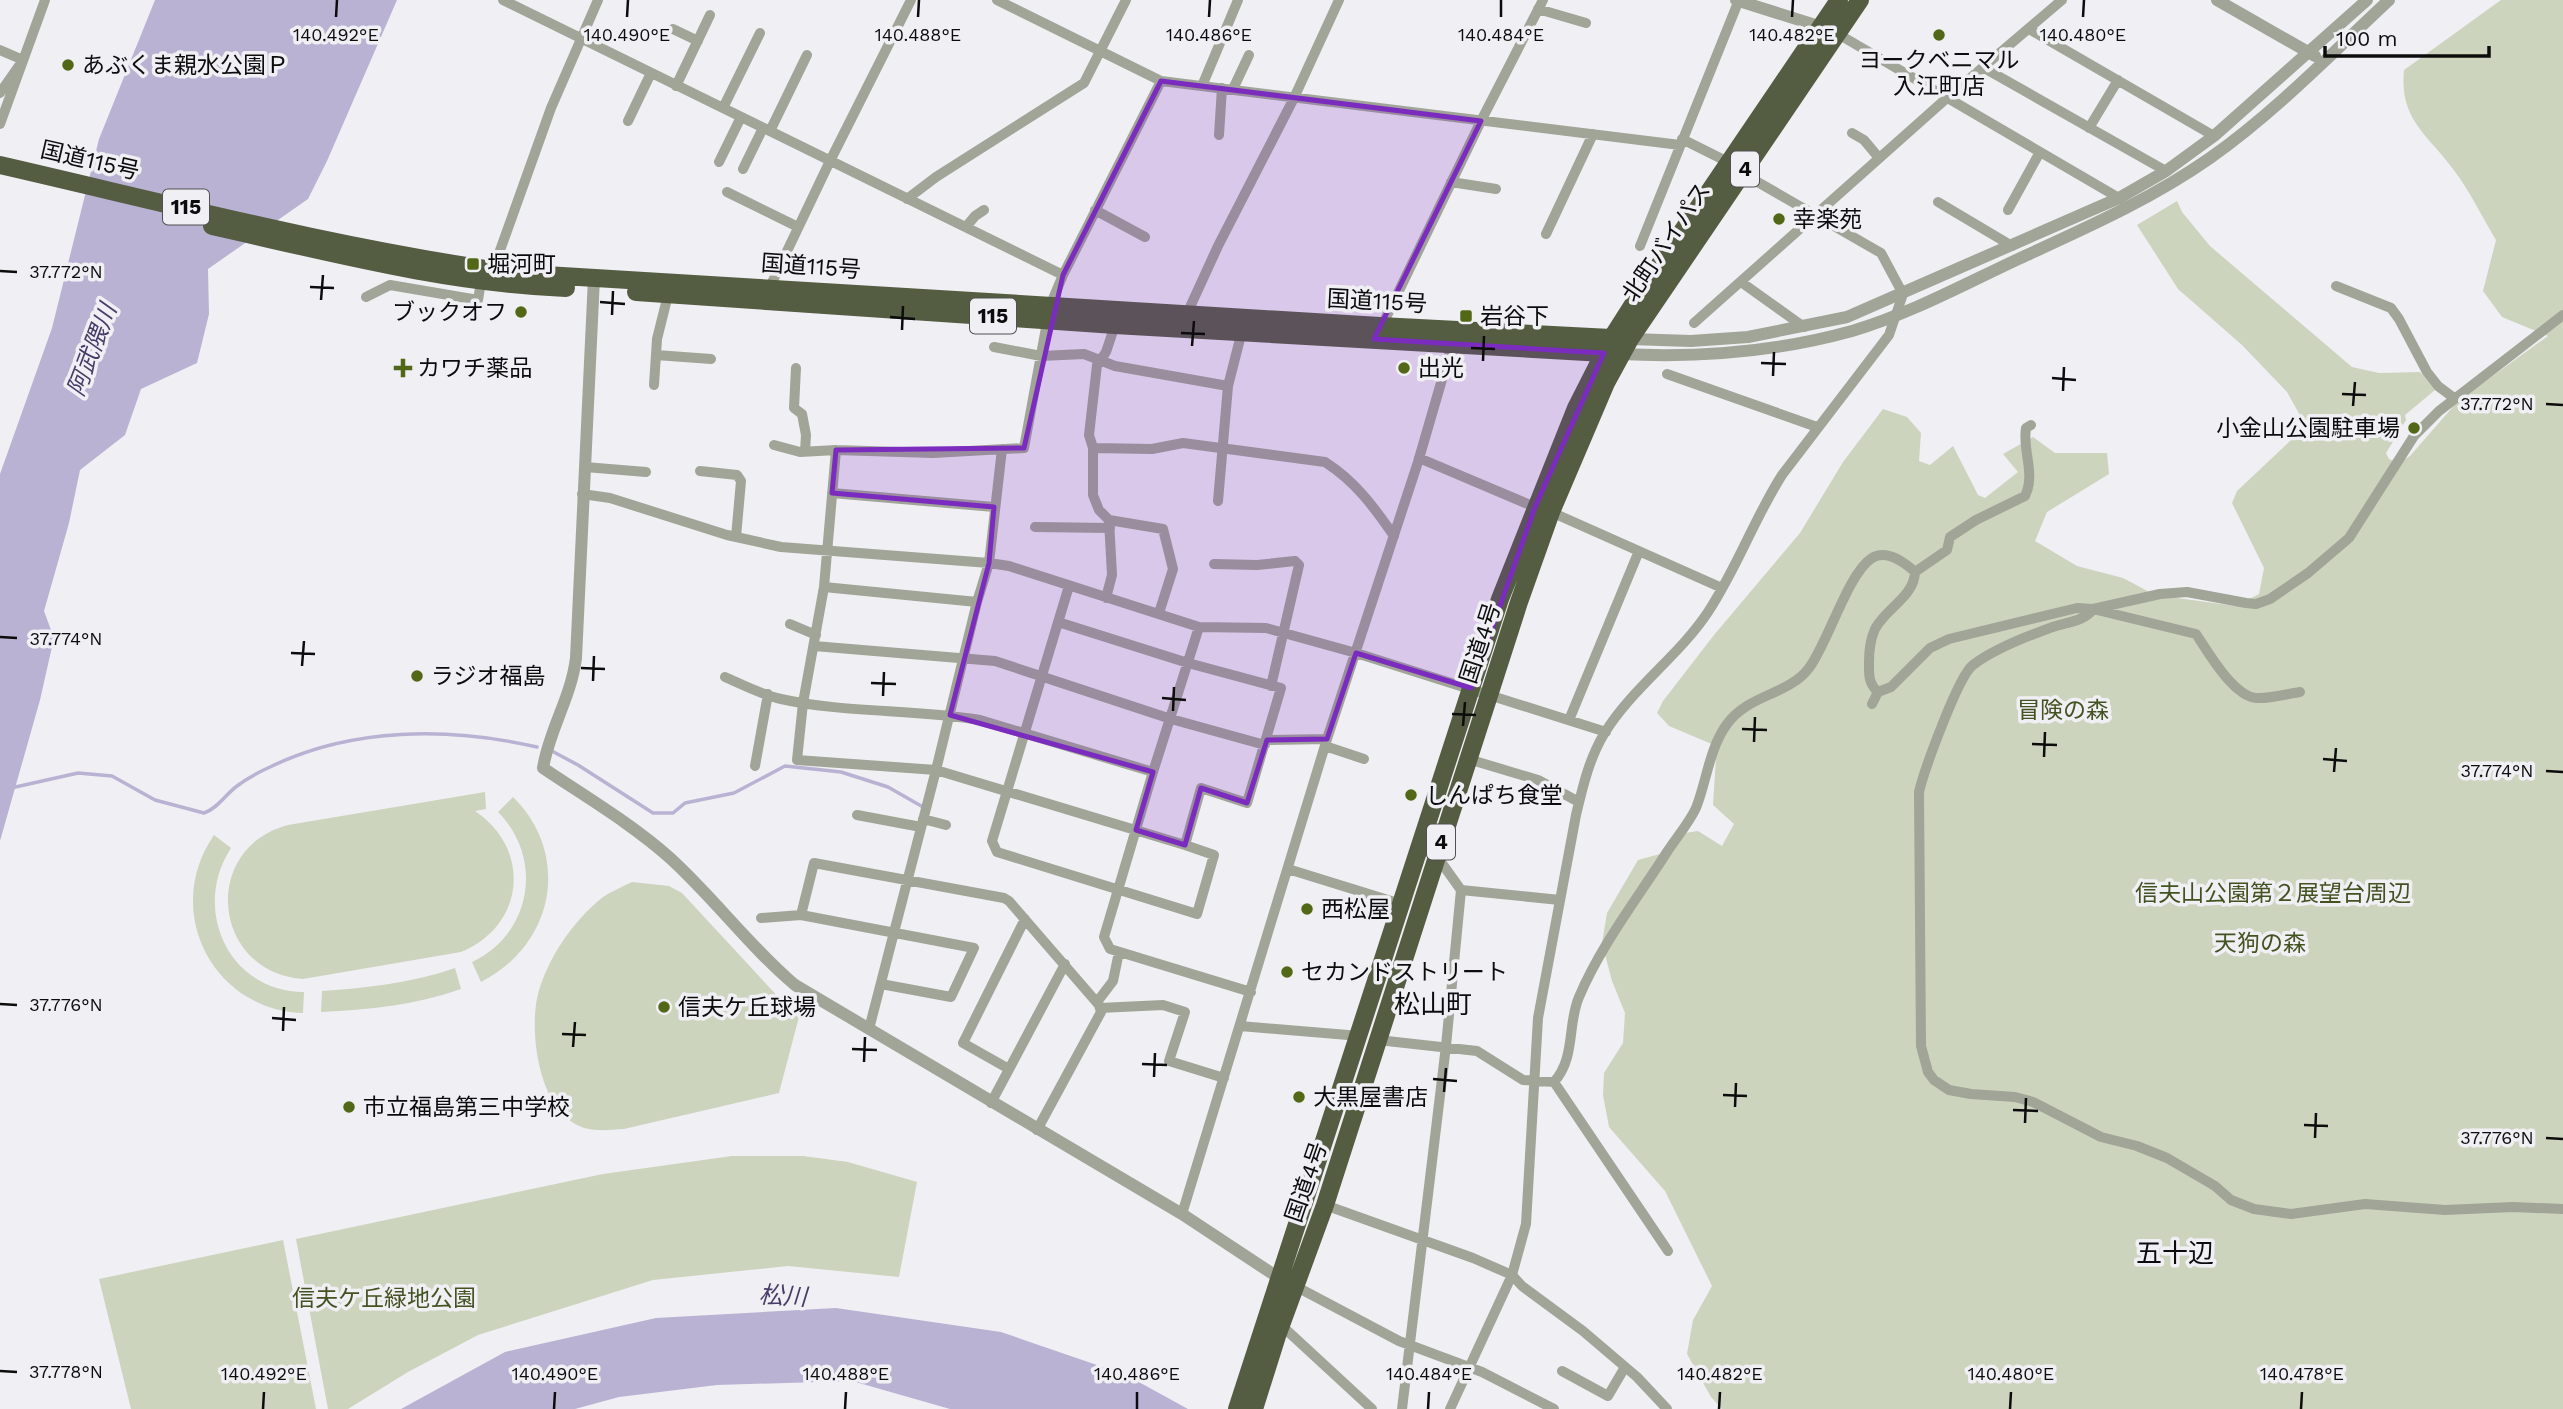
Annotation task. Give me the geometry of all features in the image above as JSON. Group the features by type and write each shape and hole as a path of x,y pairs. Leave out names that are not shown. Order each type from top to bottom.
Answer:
{"highway":[{"name":"北町バイパス","path":"1616,346 1735,168 1839,0"},
{"name":"北町バイパス","path":"1735,168 1838,34 1860,0"},
{"name":"国道115号","path":"0,165 370,255"},
{"name":"国道115号","path":"0,177 370,255 441,263 487,276 1048,313 1616,346"},
{"name":"国道115号","path":"594,284 668,295 768,294"},
{"name":"国道115号","path":"1048,313 1115,325 1184,321 1242,331 1380,333 1452,345 1616,346"},
{"name":"国道4号","path":"1288,1283 1325,1205 1401,904 1500,599 1616,346"},
{"name":"国道4号","path":"1254,1409 1288,1283 1369,1038 1468,759 1543,510"},
{"name":"国道4号","path":"1237,1409 1274,1329"}],"street":[{"path":"0,124 46,0"},
{"path":"503,0 1063,275"},
{"path":"366,297 390,285 478,300 580,37 598,0"},
{"path":"768,294 830,161 911,0"},
{"path":"998,0 1161,81 1481,121 1681,142 1735,168 1881,253 1903,294 1889,335 1817,427 1770,494 1707,614 1606,732 1594,754 1579,802 1538,1018 1526,1224 1520,1254 1450,1409"},
{"path":"907,199 936,177 1084,83 1126,0"},
{"path":"1202,86 1238,0"},
{"path":"1184,321 1339,0"},
{"path":"1640,246 1738,0 1822,26 1838,34 2119,198"},
{"path":"1694,323 1948,97 2062,0"},
{"path":"2217,0 2324,61"},
{"path":"1616,346 1715,340 1804,327 1847,317 2119,198 2166,171 2214,136 2367,0"},
{"path":"1616,346 1734,354 1852,331 1896,315 2135,204 2176,181 2278,104 2389,0"},
{"path":"1380,333 1451,182 1541,4 1586,23"},
{"path":"676,86 710,15"},
{"path":"673,29 698,41"},
{"path":"2029,29 2214,136"},
{"path":"723,108 760,33"},
{"path":"0,50 23,60"},
{"path":"743,169 807,55"},
{"path":"1219,135 1228,88 1249,55"},
{"path":"0,93 23,60"},
{"path":"1984,68 2166,171"},
{"path":"628,121 651,74"},
{"path":"2090,128 2118,80"},
{"path":"774,445 805,452 836,450 933,453 1024,448 1048,313 1063,275 1161,81"},
{"path":"719,162 741,117"},
{"path":"1852,133 1864,140 1880,158"},
{"path":"1546,234 1593,134"},
{"path":"2008,210 2040,152"},
{"path":"1451,182 1496,189"},
{"path":"727,192 798,227"},
{"path":"1938,202 2012,246"},
{"path":"966,227 984,210"},
{"path":"1096,211 1145,237"},
{"path":"1741,282 1804,327"},
{"path":"594,284 573,682 545,755 543,768 619,818 668,857 728,917 766,960 795,985 1182,1214 1288,1283 1399,1341 1469,1367 1554,1409"},
{"path":"2336,286 2391,308 2427,372 2438,386 2454,398"},
{"path":"654,385 657,339 668,295"},
{"path":"2563,315 2454,398 2414,436 2349,538 2308,573 2270,599 2256,604 2197,593 2160,594 2093,609 2085,617 2051,627 1973,665 1964,676 1923,775 1919,792 1921,1046 1924,1060 1934,1080 1959,1092 2015,1097 2033,1102 2101,1138 2137,1146 2167,1158 2215,1186 2231,1200 2254,1209 2291,1214 2365,1204 2445,1210 2563,1209"},
{"path":"1106,598 1112,575 1109,524 1093,495 1093,448 1089,435 1091,399 1097,365 1115,325"},
{"path":"1218,501 1228,386 1242,331"},
{"path":"1182,1214 1326,742 1419,458 1452,345"},
{"path":"993,347 1041,356 1084,354 1115,366 1228,386"},
{"path":"656,355 712,359"},
{"path":"796,368 794,408 802,414 806,435 805,452"},
{"path":"1667,374 1817,427"},
{"path":"1914,572 1945,553 1950,537 1956,531 2025,496 2030,477 2025,435 2026,428 2031,425"},
{"path":"1093,448 1152,449 1183,443 1325,462 1357,486 1394,536"},
{"path":"869,1029 950,715 976,602 989,563 1002,449"},
{"path":"836,450 824,587 803,704 797,760 936,770 1007,792 1185,845 1214,856 1197,914 997,852 992,841 1007,792 1026,733 1069,586"},
{"path":"1419,458 1723,588"},
{"path":"584,467 646,472"},
{"path":"700,471 737,475 741,481 736,537"},
{"path":"832,493 995,507"},
{"path":"582,494 610,498 736,537 781,547 1009,566 1199,627 1266,628 1356,653 1606,732"},
{"path":"1035,527 1109,524 1163,529 1173,569 1159,613"},
{"path":"1569,720 1639,551"},
{"path":"1240,1026 1477,1051 1523,1080 1554,1082 1562,1074 1569,1058 1577,999 1601,953 1696,808 1710,760 1727,724 1750,702 1788,685 1809,668 1853,584 1871,559 1890,556 1914,572"},
{"path":"1214,564 1257,565 1295,561 1298,565 1271,686"},
{"path":"1878,692 1869,677 1870,645 1880,621 1914,583 1914,572"},
{"path":"824,587 976,602"},
{"path":"1872,704 1878,692 1891,687 1930,648 1950,639 2077,608 2163,624 2196,634 2240,692 2253,698 2300,692"},
{"path":"1058,622 1188,663 1281,688 1247,803 1201,788 1185,845"},
{"path":"790,624 815,640 995,661 1171,719 1266,743 1326,742 1364,759"},
{"path":"1199,627 1104,937 1110,949 1251,992"},
{"path":"726,677 768,694 803,704 950,715 980,720 1153,772"},
{"path":"755,766 768,694"},
{"path":"1468,759 1538,780 1579,802"},
{"path":"857,815 946,825"},
{"path":"1402,1409 1446,1046 1461,890 1436,855"},
{"path":"801,915 814,863 1009,901 1065,964 1101,1012 1037,1130"},
{"path":"1287,869 1401,904"},
{"path":"1461,890 1560,900"},
{"path":"761,918 801,915 974,948 951,997 881,984"},
{"path":"1009,1069 963,1043 1025,919"},
{"path":"1098,1005 1113,981 1119,952"},
{"path":"991,1103 1065,964"},
{"path":"1098,1005 1163,1005 1185,1012 1169,1061 1224,1078"},
{"path":"1554,1082 1668,1251"},
{"path":"1325,1205 1422,1239 1512,1275 1522,1286 1583,1331 1625,1367 1667,1409"},
{"path":"1274,1329 1372,1409"},
{"path":"1562,1371 1608,1396 1625,1367"}],"highlighted area":[{"path":"1161,81 1481,121 1374,339 1604,353 1535,507 1471,688 1356,653 1327,739 1267,740 1247,803 1201,788 1185,845 1136,830 1153,772 950,715 989,563 994,507 832,493 836,450 1024,448 1063,275"}],"green space":[{"path":"2501,0 2563,0 2563,1409 1722,1409 1711,1397 1687,1354 1693,1320 1712,1286 1665,1191 1609,1127 1603,1095 1604,1073 1623,1043 1625,1013 1612,981 1602,943 1607,913 1638,860 1671,851 1685,833 1698,831 1722,846 1734,824 1713,805 1716,758 1714,745 1669,726 1657,713 1663,701 1714,635 1800,533 1843,462 1883,409 1907,417 1921,433 1919,461 1930,465 1953,446 1978,495 1985,498 2018,472 2003,454 2033,437 2055,453 2107,453 2109,474 2047,512 2035,541 2077,566 2123,578 2155,595 2236,606 2259,594 2264,568 2232,503 2237,491 2306,426 2287,392 2242,345 2178,289 2137,225 2177,201 2182,212 2210,246 2352,367 2379,373 2420,372 2435,390 2405,415 2406,420 2386,453 2389,459 2398,463 2410,456 2458,401 2548,336 2502,317 2483,291 2496,240 2459,177 2410,114 2404,87 2404,70"},
{"path":"485,792 486,809 475,811 493,827 506,845 512,865 513,886 509,906 498,924 482,940 461,952 303,979 273,971 250,955 235,933 228,908 230,882 240,858 260,838 288,825"},
{"path":"513,797 532,820 543,845 548,871 546,897 539,922 525,946 506,966 481,982 472,962 492,949 508,933 519,914 525,894 526,872 522,851 513,831 498,812"},
{"path":"214,835 231,848 220,872 215,896 217,920 224,943 237,963 255,978 278,988 304,992 303,1013 271,1008 243,994 221,975 205,951 195,923 193,894 199,864"},
{"name":"信夫ケ丘球場","path":"632,882 669,886 682,893 782,1001 800,1013 779,1093 624,1129 584,1128 560,1112 544,1082 536,1044 535,1009 542,980 563,940 592,906"},
{"path":"455,968 461,989 392,1006 321,1012 322,991 389,984"},
{"name":"信夫ケ丘緑地公園","path":"732,1156 803,1156 848,1162 917,1182 899,1277 788,1266 653,1280 478,1335 408,1372 348,1409 328,1409 296,1239 603,1174"},
{"path":"283,1240 316,1409 131,1409 99,1279"}],"water":[{"name":"阿武隈川","path":"155,0 397,0 308,199 208,269 209,314 197,363 141,389 125,435 80,470 69,523 44,611 54,638 40,700 0,841 0,474 52,328 99,139"},
{"path":"836,1308 1001,1332 1126,1375 1188,1409 950,1409 852,1381 717,1385 619,1397 575,1409 401,1409 505,1352 656,1318"}],"waterway":[{"path":"11,788 78,773 112,776 155,800 204,813 257,773 301,754 334,744 401,734 435,734 504,740 537,747"},
{"path":"550,750 653,813 673,813 685,803 734,793 785,766 841,772 888,787 923,807"}],"place":[{"name":"ヨークベニマル 入江町店","path":"1939,35"},
{"name":"あぶくま親水公園Ｐ","path":"68,65"},
{"name":"幸楽苑","path":"1779,219"},
{"name":"堀河町","path":"473,264"},
{"name":"ブックオフ","path":"521,312"},
{"name":"岩谷下","path":"1466,316"},
{"name":"カワチ薬品","path":"403,368"},
{"name":"出光","path":"1404,368"},
{"name":"小金山公園駐車場","path":"2414,428"},
{"name":"ラジオ福島","path":"417,676"},
{"name":"しんぱち食堂","path":"1411,795"},
{"name":"西松屋","path":"1307,909"},
{"name":"セカンドストリート","path":"1287,972"},
{"name":"信夫ケ丘球場","path":"664,1007"},
{"name":"大黒屋書店","path":"1299,1097"},
{"name":"市立福島第三中学校","path":"349,1107"}],"district":[{"name":"松山町","path":"1433,1004"},
{"name":"五十辺","path":"2175,1253"}],"park label":[{"name":"冒険の森","path":"2063,710"},
{"name":"信夫山公園第２展望台周辺","path":"2273,893"},
{"name":"天狗の森","path":"2260,943"}],"water label":[{"name":"松川","path":"783,1296"}]}
